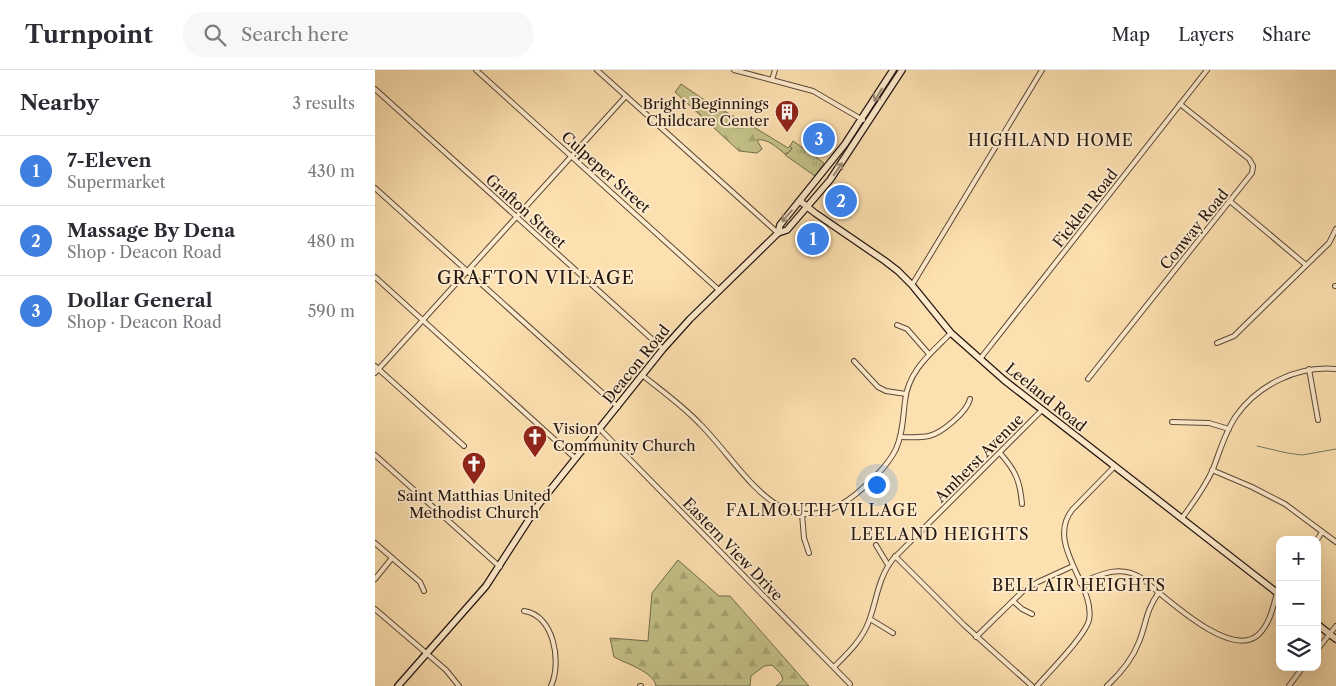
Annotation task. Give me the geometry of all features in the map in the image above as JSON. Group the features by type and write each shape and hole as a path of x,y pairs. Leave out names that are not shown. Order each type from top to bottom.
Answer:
{"main road":[{"name":"Deacon Road","path":"778,233 780,225 862,119 893,70"},
{"name":"Deacon Road","path":"398,686 426,652 469,606 499,567 529,518 663,348 778,233 787,230 808,208 838,170 902,70"},
{"path":"800,201 808,208"},
{"name":"Leeland Road","path":"808,208 885,261 912,285 951,333 979,359 1276,592"},
{"path":"1319,626 1336,639"}],"street":[{"name":"Culpeper Street","path":"476,70 720,291"},
{"path":"597,70 778,233"},
{"path":"734,70 813,91 868,123"},
{"path":"773,80 775,70"},
{"path":"912,285 1042,70"},
{"name":"Ficklen Road","path":"979,359 1207,70"},
{"name":"Grafton Street","path":"375,89 663,348"},
{"path":"375,373 377,368 467,272 626,96"},
{"name":"Conway Road","path":"1088,379 1251,177 1253,170 1251,162 1180,104"},
{"path":"375,188 617,406"},
{"path":"1231,202 1306,264"},
{"path":"1217,343 1234,336 1329,242 1336,229"},
{"path":"375,277 575,458"},
{"path":"897,325 907,329 929,354"},
{"path":"642,375 700,424 743,475 763,494 785,509 802,514 826,512 844,503 869,483 895,451 900,437 906,394 916,370 929,354 951,333"},
{"path":"854,361 878,387 886,391 906,394"},
{"path":"377,368 464,446"},
{"path":"1182,518 1202,490 1229,429 1242,409 1260,393 1282,378 1309,369 1336,369"},
{"path":"1309,369 1318,420"},
{"path":"900,437 923,437 939,432 965,409 970,399"},
{"name":"Amherst Avenue","path":"834,667 856,645 869,619 879,582 895,556 1042,410"},
{"path":"1172,422 1209,423 1229,429"},
{"name":"Eastern View Drive","path":"600,428 850,684"},
{"path":"999,453 1009,464 1018,480 1022,504"},
{"path":"375,455 499,567"},
{"path":"1037,686 1087,626 1089,611 1065,541 1064,528 1066,518 1114,467"},
{"path":"1212,470 1285,504 1336,542"},
{"path":"802,514 804,538 809,553"},
{"path":"1320,536 1322,532"},
{"path":"375,543 420,582 424,591"},
{"path":"876,545 888,565"},
{"path":"895,556 976,636 1032,686"},
{"path":"375,579 392,558"},
{"path":"976,636 1013,601 1038,582 1073,566"},
{"path":"1080,583 1106,573 1123,571 1140,578 1205,628 1221,636 1243,641 1255,638 1263,630 1276,600"},
{"path":"1107,686 1124,669 1134,654 1147,611 1159,592"},
{"path":"1013,601 1022,609 1032,614"},
{"path":"375,609 446,670 459,686"},
{"path":"524,610 532,612 539,617 553,641 555,670 551,686"},
{"path":"869,619 893,633"},
{"path":"1321,645 1336,626"},
{"path":"1289,686 1300,671"}],"green space":[{"path":"681,84 706,101 788,148 790,146 792,148 785,154 765,140 757,140 762,149 757,153 739,151 675,92"},
{"path":"793,141 824,163 815,176 785,155 792,148 790,146"},
{"path":"678,560 719,596 730,596 809,686 776,686 783,680 781,674 772,665 764,666 751,676 750,686 656,686 654,681 645,672 614,657 610,638 648,641 652,593"}],"waterway":[{"path":"1257,446 1302,455 1336,449"}],"place":[{"name":"Bright Beginnings Childcare Center","path":"787,133"},
{"name":"Dollar General","path":"819,139"},
{"name":"Massage By Dena","path":"841,201"},
{"name":"7-Eleven","path":"813,239"},
{"name":"Vision Community Church","path":"535,458"},
{"name":"Saint Matthias United Methodist Church","path":"474,485"}],"district":[{"name":"HIGHLAND HOME","path":"1051,140"},
{"name":"GRAFTON VILLAGE","path":"536,278"},
{"name":"FALMOUTH VILLAGE","path":"822,510"},
{"name":"LEELAND HEIGHTS","path":"940,534"},
{"name":"BELL AIR HEIGHTS","path":"1079,585"}]}
